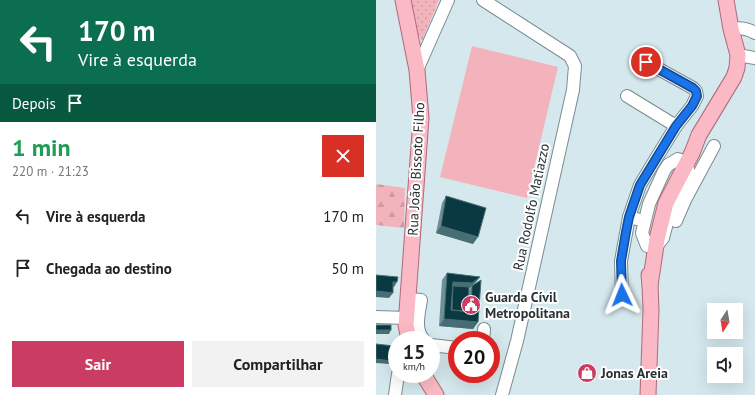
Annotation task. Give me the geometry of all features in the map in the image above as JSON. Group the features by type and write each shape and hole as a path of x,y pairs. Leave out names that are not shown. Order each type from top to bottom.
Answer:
{"main road":[{"name":"Rua João Bissoto Filho","path":"403,0 417,70 421,118 406,322 407,331"},
{"path":"648,395 650,352 650,285 646,262 653,244 662,201 686,148 699,135 734,77 737,68 738,55 731,29 726,0"},
{"path":"429,383 436,395"}],"street":[{"path":"417,70 448,0"},
{"name":"Rua Rodolfo Matiazzo","path":"483,0 570,56 575,66 572,90 517,341 502,392"},
{"path":"731,29 740,28 755,32"},
{"path":"738,55 755,58"},
{"path":"622,295 621,261 629,217 640,185 676,126 692,106 697,96 696,91 646,62"},
{"path":"627,96 676,126"},
{"path":"676,221 685,200 714,146"},
{"path":"679,163 689,173 676,197 663,238 653,244 642,233 652,196 668,165 679,163"},
{"path":"629,217 645,221"},
{"path":"408,299 421,300 419,331"},
{"path":"376,317 406,322 404,331"},
{"path":"395,395 398,383"}],"green space":[{"path":"410,0 439,0 422,41 414,28"},
{"path":"472,46 558,67 527,198 440,177"},
{"path":"376,184 405,188 404,228 376,225"}],"building":[{"path":"446,196 486,208 478,237 441,226"},
{"path":"447,273 480,277 472,283 453,282 451,310 471,312 472,286 481,280 478,322 444,319"},
{"path":"376,275 398,277 397,282 393,282 393,293 376,291"},
{"path":"453,286 469,287 468,311 452,310"},
{"path":"376,325 391,325 391,330 376,330"},
{"path":"376,344 388,345 388,360 376,359"}],"place":[{"name":"Guarda Cívil Metropolitana","path":"471,305"},
{"name":"Jonas Areia","path":"587,373"}],"route":[{"path":"622,295 621,261 629,217 640,185 676,126 692,106 697,96 696,91 693,88 646,62"}]}
